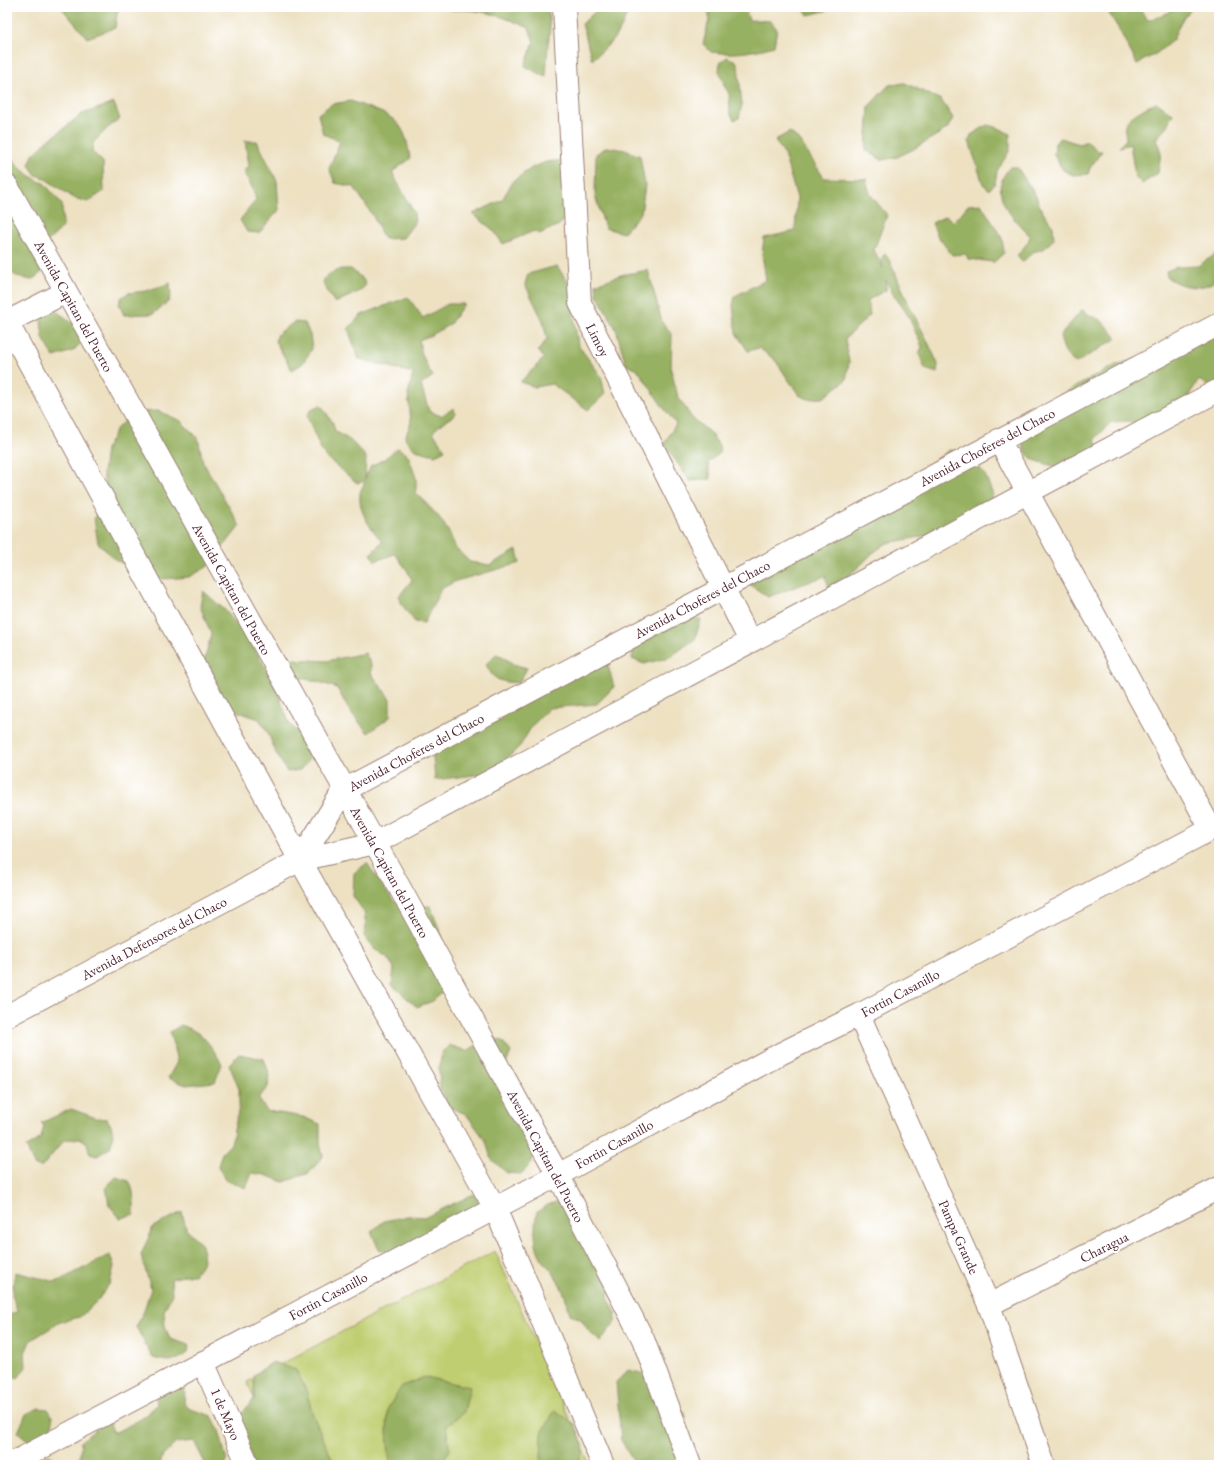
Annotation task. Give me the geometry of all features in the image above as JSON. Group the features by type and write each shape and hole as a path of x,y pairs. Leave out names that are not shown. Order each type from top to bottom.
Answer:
{"street":[{"name":"Limoy","path":"564,7 580,303 722,589 750,641"},
{"name":"Avenida Capitan del Puerto","path":"7,186 375,844 558,1175 643,1339 690,1465"},
{"path":"66,292 7,322 300,860 495,1208 603,1465"},
{"name":"Avenida Choferes del Chaco","path":"300,860 344,790 1219,324"},
{"path":"300,860 375,844 1219,390"},
{"path":"999,440 1215,827"},
{"name":"Fortin Casanillo","path":"9,1465 558,1175 780,1054 859,1016 1215,827"},
{"name":"Avenida Defensores del Chaco","path":"7,1016 300,860"},
{"name":"Pampa Grande","path":"859,1016 989,1305 1044,1465"},
{"name":"Charagua","path":"989,1305 1219,1188"},
{"name":"1 de Mayo","path":"203,1362 248,1465"}],"green space":[{"path":"61,7 120,7 117,14 115,28 87,38"},
{"path":"442,7 548,7 550,29 546,77 525,66 534,42 529,28 491,14 475,11 452,10"},
{"path":"600,7 628,7 623,24 615,37 592,60 582,24"},
{"path":"709,7 745,7 749,20 770,21 777,29 774,46 743,52 711,52 703,44 709,20"},
{"path":"801,7 832,7 829,10 808,15"},
{"path":"1105,7 1139,7 1147,20 1162,16 1176,7 1194,7 1185,16 1173,40 1157,53 1137,64"},
{"path":"727,57 736,61 738,65 742,105 739,118 734,120 730,113 729,94 719,71 720,63"},
{"path":"905,83 941,100 953,118 947,129 912,150 897,157 882,160 866,150 869,106 889,85"},
{"path":"351,101 385,114 399,125 404,133 408,144 410,159 392,172 414,213 415,222 403,238 384,239 373,216 354,187 335,183 329,168 340,141 323,134 318,114 332,104"},
{"path":"1156,102 1173,114 1165,129 1156,139 1161,152 1158,173 1142,184 1135,176 1130,144 1119,147 1126,139 1125,127 1127,122 1134,115"},
{"path":"114,103 120,119 109,127 93,143 92,152 103,162 104,191 88,202 74,198 44,178 36,175 29,165 33,155 45,143 82,114"},
{"path":"987,125 999,128 1010,134 1010,150 997,171 995,183 989,190 983,184 969,141 971,135"},
{"path":"790,132 799,140 824,178 866,179 870,194 887,215 874,250 883,268 881,259 885,254 891,263 910,307 938,364 937,373 925,369 919,354 922,347 908,315 893,294 886,280 886,290 868,300 870,315 845,339 849,362 846,380 823,398 808,399 799,395 775,360 759,348 748,351 736,333 733,305 735,296 766,280 762,254 764,238 795,231 797,198 784,154 775,140"},
{"path":"1061,138 1079,144 1087,141 1098,151 1102,151 1090,168 1088,174 1073,175 1063,170 1054,155 1055,143"},
{"path":"245,141 257,141 277,181 279,210 259,233 247,232 240,220 256,200 253,189 245,175 245,170 249,165"},
{"path":"607,147 625,150 640,156 645,185 641,213 623,233 605,228 595,195 596,154"},
{"path":"7,152 21,169 38,181 44,183 62,204 63,227 41,248 43,259 42,272 30,280 14,275 7,265"},
{"path":"563,160 574,211 559,225 539,234 534,231 503,244 493,230 473,214 502,200 513,181 533,167 546,162"},
{"path":"1010,167 1017,167 1036,196 1041,209 1053,226 1054,239 1044,249 1033,252 1022,262 1017,256 1028,242 1030,236 1018,224 1003,203 1001,195 1003,178"},
{"path":"981,204 1002,238 1004,253 994,262 968,259 966,254 952,255 937,235 932,223 946,216 954,222 968,205"},
{"path":"1219,252 1219,277 1214,282 1207,285 1193,287 1179,284 1167,277 1166,271 1177,267 1198,266"},
{"path":"557,266 569,284 578,345 601,376 605,394 588,410 552,384 535,387 520,382 544,358 538,351 547,339 543,321 525,284 528,274"},
{"path":"341,269 351,269 363,279 366,285 360,291 335,303 323,282 327,275"},
{"path":"648,270 662,322 672,334 671,370 678,397 692,418 709,432 719,445 720,453 708,462 711,479 690,481 664,444 676,424 638,370 626,365 616,329 597,295 596,284 621,275"},
{"path":"170,283 171,295 168,302 153,314 124,315 119,304 121,298 128,293 146,291"},
{"path":"408,297 423,318 448,304 464,304 450,324 432,335 419,340 424,359 433,376 421,385 429,411 441,416 454,408 455,415 442,423 433,432 445,450 435,455 415,450 405,438 411,422 408,394 413,373 359,359 348,329 361,315"},
{"path":"52,308 73,323 81,343 73,351 54,357 43,338 41,321"},
{"path":"1082,310 1101,320 1117,338 1076,363 1067,355 1063,348 1060,336"},
{"path":"294,322 305,323 310,335 312,349 302,364 292,370 275,341 278,334"},
{"path":"1219,327 1219,393 1199,380 1172,420 1152,431 1128,421 1111,422 1095,439 1102,458 1080,473 1032,459 1025,451 1018,421 1060,395 1118,364 1147,356"},
{"path":"321,405 333,423 335,431 351,441 366,457 365,479 371,466 384,459 398,448 408,455 416,478 416,493 440,518 450,534 456,549 470,562 490,565 517,550 520,563 456,581 441,589 424,623 415,622 402,605 399,596 412,580 407,570 395,554 375,561 371,554 382,541 369,525 361,506 360,493 365,481 357,483 327,458 321,450 307,416 311,409"},
{"path":"159,411 181,421 198,438 203,462 240,526 207,567 189,577 163,579 138,572 116,560 98,543 94,518 107,498 103,473 106,449 117,428 136,412"},
{"path":"950,450 971,455 986,477 993,495 980,526 887,543 873,553 831,593 825,576 768,597 749,584 915,475"},
{"path":"203,591 226,611 250,641 274,682 289,723 305,740 309,760 300,770 287,772 276,753 268,733 259,719 218,707 201,675 211,634 200,606"},
{"path":"677,619 701,619 695,639 670,657 644,664 632,659 633,651 653,634"},
{"path":"365,653 371,665 371,673 390,699 390,717 368,733 349,710 337,688 292,676 291,659 326,661"},
{"path":"496,654 504,657 513,664 527,668 519,683 498,680 492,674 486,664"},
{"path":"607,662 614,687 597,704 549,708 532,726 520,746 504,762 483,774 435,780 433,756 448,735"},
{"path":"367,863 393,901 410,908 430,906 442,936 430,962 447,988 433,1001 417,1007 392,985 394,968 387,957 374,949 364,936 366,925 364,912 353,896 354,873"},
{"path":"181,1025 189,1028 206,1040 222,1064 215,1082 186,1085 168,1078 177,1062 170,1032"},
{"path":"490,1037 502,1041 511,1052 502,1074 534,1148 532,1163 521,1174 507,1173 491,1159 486,1141 466,1114 449,1107 440,1089 439,1069 442,1052 449,1045 467,1051"},
{"path":"239,1054 264,1059 269,1073 268,1087 258,1098 267,1111 303,1117 320,1124 320,1142 323,1157 309,1173 284,1182 265,1175 252,1173 246,1188 225,1180 218,1166 222,1153 231,1144 239,1107 239,1089 229,1064"},
{"path":"71,1109 96,1118 107,1119 113,1133 110,1148 97,1156 90,1154 87,1143 80,1138 64,1140 42,1167 35,1166 26,1147 41,1138 44,1125 41,1123"},
{"path":"116,1177 129,1181 131,1185 134,1202 134,1215 120,1218 109,1205 106,1187"},
{"path":"474,1194 481,1206 394,1255 379,1249 371,1232 384,1221 408,1216 426,1217"},
{"path":"558,1201 611,1278 608,1297 616,1314 615,1322 600,1342 588,1330 582,1320 570,1314 560,1285 542,1259 537,1248 535,1224 537,1212"},
{"path":"182,1212 186,1228 202,1245 204,1261 194,1275 185,1275 171,1279 172,1294 164,1311 165,1326 170,1339 189,1345 188,1353 179,1359 168,1361 153,1358 136,1327 143,1313 151,1289 141,1255 153,1227"},
{"path":"495,1251 590,1465 285,1465 247,1382"},
{"path":"110,1255 114,1266 110,1283 98,1300 80,1317 60,1322 30,1341 25,1353 26,1367 18,1378 7,1374 7,1369 10,1365 7,1361 7,1316 17,1312 12,1294 15,1272 56,1282"},
{"path":"273,1362 296,1370 306,1390 313,1415 332,1459 332,1465 254,1465 237,1419 254,1399 254,1375"},
{"path":"628,1370 645,1374 666,1383 686,1416 683,1445 685,1465 635,1465 621,1440 616,1382"},
{"path":"425,1377 470,1387 464,1412 446,1426 450,1450 440,1465 390,1465 387,1433 388,1408 402,1386"},
{"path":"181,1383 185,1390 184,1403 190,1409 212,1416 219,1430 227,1462 225,1465 206,1465 194,1441 176,1443 162,1457 160,1465 111,1465 90,1458 93,1465 68,1465 80,1457 81,1441 108,1420 114,1433 141,1419 157,1405 156,1396"},
{"path":"39,1408 48,1409 53,1422 52,1428 50,1436 32,1444 18,1432 26,1414"},
{"path":"555,1410 575,1424 584,1447 578,1465 542,1465 542,1433"},
{"path":"51,1456 59,1465 22,1465 36,1457"}]}
